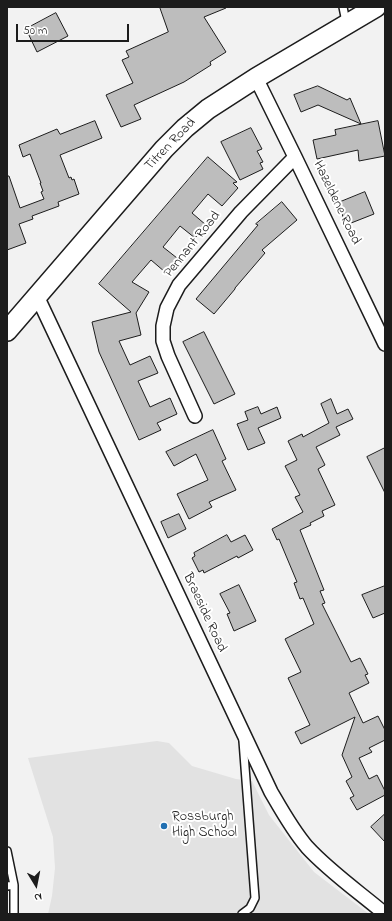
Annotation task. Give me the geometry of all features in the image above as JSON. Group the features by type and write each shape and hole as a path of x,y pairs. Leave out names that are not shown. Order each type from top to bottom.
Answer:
{"street":[{"name":"Titren Road","path":"7,331 164,149 185,128 208,109 256,78 345,16 376,7"},
{"name":"Hazeldene Road","path":"256,78 296,157 385,344"},
{"name":"Pennant Road","path":"195,416 168,356 163,341 163,326 167,308 179,285 241,212 296,157"},
{"name":"Braeside Road","path":"37,296 271,792 306,846 331,870 385,914"}],"lane":[{"path":"242,731 255,898 250,908 242,914"},
{"path":"7,851 14,914"}],"shaded area":[{"name":"Rossburgh High School","path":"157,741 169,743 192,766 236,779 252,781 269,815 314,872 369,914 48,914 52,896 55,868 53,837 28,758"}],"building":[{"path":"160,7 226,7 204,17 226,52 210,62 211,65 184,82 134,105 141,119 121,127 106,95 133,83 122,60 129,57 126,51 168,32"},
{"path":"56,13 68,36 37,52 26,29"},
{"path":"318,86 347,100 350,98 361,124 318,105 301,112 294,95"},
{"path":"95,121 102,138 60,155 69,178 71,177 72,180 74,179 79,194 58,202 59,206 32,216 33,219 19,224 26,243 7,250 7,176 9,176 20,208 44,199 41,192 43,191 41,183 30,154 23,157 19,145 57,129 60,134"},
{"path":"378,121 385,156 359,161 358,150 317,159 313,140 336,135 335,130"},
{"path":"251,128 262,149 257,151 263,162 260,163 263,169 240,180 221,142"},
{"path":"208,157 237,182 233,183 238,188 222,206 208,194 192,213 206,225 195,238 180,226 163,247 177,258 165,272 151,260 132,282 149,292 136,313 141,335 119,341 130,365 150,356 158,373 138,381 150,407 170,398 177,414 157,423 161,430 139,440 99,352 92,322 131,312 99,284"},
{"path":"365,192 374,214 346,225 338,203"},
{"path":"282,202 297,220 262,250 265,253 214,314 196,299 258,225 256,224"},
{"path":"204,332 235,394 214,404 183,342"},
{"path":"331,399 337,414 348,409 353,419 336,427 340,435 316,447 325,465 318,469 335,505 322,511 324,516 310,523 311,525 300,530 324,590 320,591 325,603 322,604 351,662 360,658 368,674 365,675 369,683 349,693 363,723 378,716 385,730 385,740 369,748 372,752 359,758 369,779 377,775 385,791 385,795 357,810 350,798 354,796 346,781 352,777 342,755 355,717 301,744 295,732 310,725 288,678 301,672 285,639 314,624 303,598 300,599 294,583 297,582 279,539 277,540 272,529 303,512 295,497 300,495 285,466 297,460 288,441 302,434 303,437 329,423 321,404"},
{"path":"258,407 261,414 277,407 281,418 258,428 265,443 248,450 237,424 248,420 245,412"},
{"path":"213,430 226,459 222,461 236,490 209,502 212,507 189,519 177,494 208,480 196,454 174,466 166,452"},
{"path":"385,448 385,493 367,457"},
{"path":"179,514 186,529 168,538 161,522"},
{"path":"227,535 231,542 245,535 253,550 238,558 237,556 204,573 203,570 199,572 192,558 195,556 194,553"},
{"path":"239,585 256,621 234,631 227,614 230,613 220,594"},
{"path":"385,586 385,613 373,618 362,595"},
{"path":"385,814 385,842 371,827"}],"place":[{"name":"Rossburgh High School","path":"164,826"}]}
